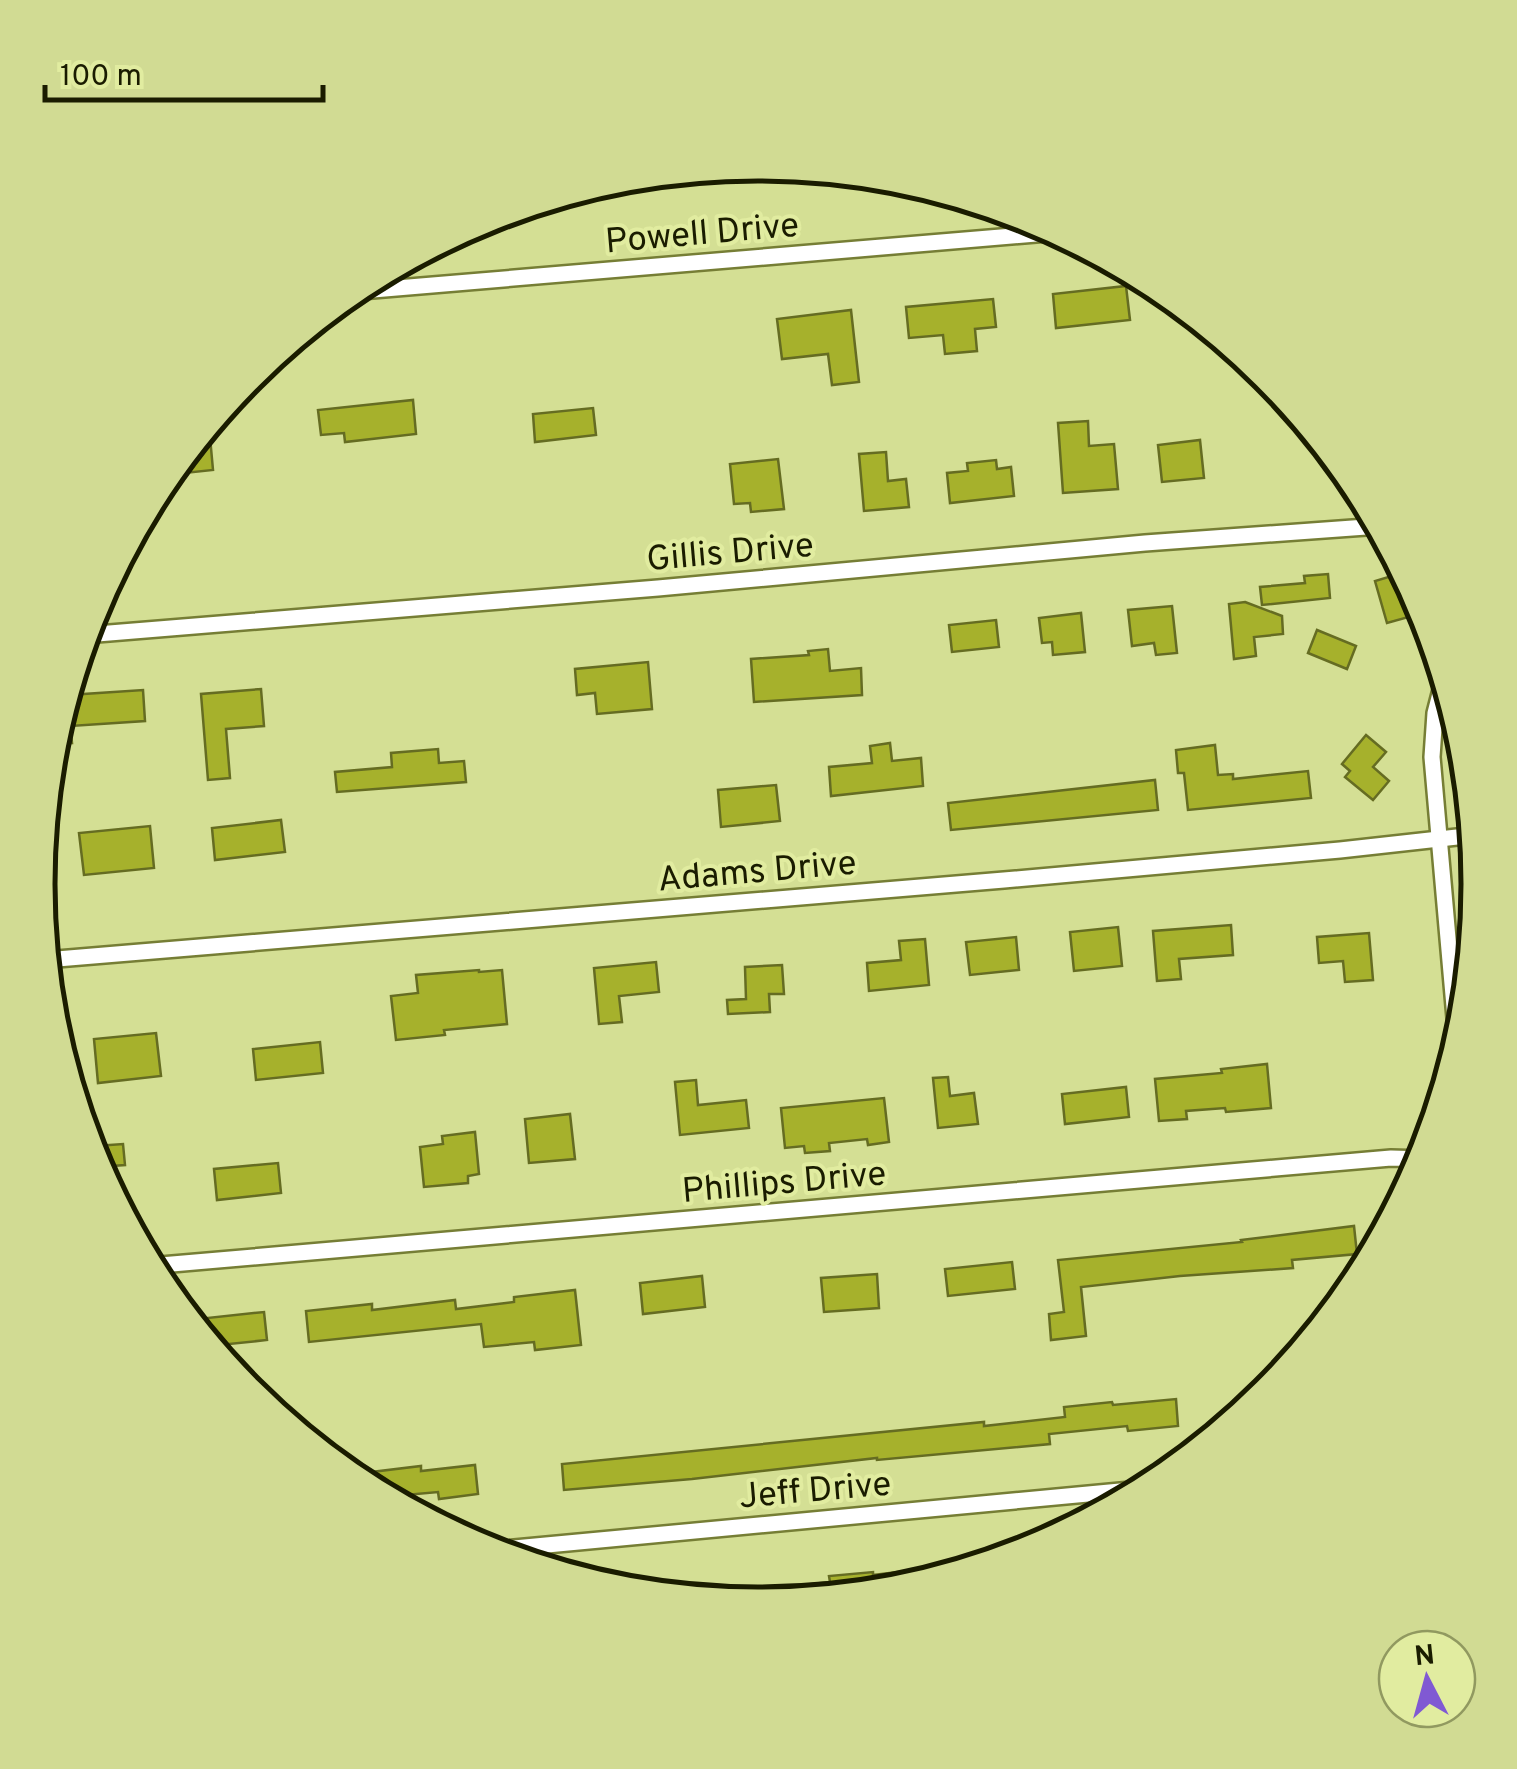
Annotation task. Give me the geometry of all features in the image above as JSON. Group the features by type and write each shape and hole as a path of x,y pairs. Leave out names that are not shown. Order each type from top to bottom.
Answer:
{"street":[{"name":"Powell Drive","path":"385,289 1027,235"},
{"name":"Gillis Drive","path":"102,633 1364,527"},
{"path":"1437,700 1432,740 1453,993"},
{"name":"Adams Drive","path":"59,959 1004,880 1460,837"},
{"name":"Phillips Drive","path":"167,1264 1406,1158"},
{"name":"Jeff Drive","path":"521,1547 1114,1492"}],"building":[{"path":"1126,286 1130,320 1056,328 1053,294"},
{"path":"993,299 996,327 975,329 977,351 945,354 943,335 909,338 906,307"},
{"path":"851,310 859,382 832,385 828,354 782,359 777,319"},
{"path":"413,400 416,434 345,442 344,433 321,435 318,410"},
{"path":"593,408 596,435 535,442 533,414"},
{"path":"1088,421 1089,446 1114,444 1118,489 1063,493 1058,423"},
{"path":"1200,440 1204,478 1162,482 1158,445"},
{"path":"211,444 213,470 189,473"},
{"path":"886,452 888,481 906,479 909,507 864,511 859,454"},
{"path":"778,459 784,509 751,512 750,503 734,504 730,464"},
{"path":"996,460 997,469 1011,467 1014,496 950,503 947,473 968,471 967,463"},
{"path":"1328,574 1330,598 1262,605 1260,587 1305,583 1304,576"},
{"path":"1391,576 1409,617 1387,623 1375,581"},
{"path":"1245,602 1282,616 1283,634 1254,637 1256,656 1234,659 1229,604"},
{"path":"1172,606 1177,653 1156,655 1154,643 1132,646 1128,610"},
{"path":"1081,613 1085,652 1053,655 1052,642 1042,643 1039,618"},
{"path":"996,620 999,647 952,652 949,625"},
{"path":"1317,630 1356,646 1347,669 1308,653"},
{"path":"828,649 830,671 861,668 862,695 754,702 751,659 809,655 808,651"},
{"path":"648,662 652,709 597,714 595,693 577,695 575,669"},
{"path":"261,689 264,726 226,729 230,778 208,780 201,694"},
{"path":"143,690 145,721 74,726 81,694"},
{"path":"1366,735 1386,752 1373,767 1389,781 1373,800 1345,777 1350,771 1342,764"},
{"path":"890,743 892,761 921,758 923,786 831,796 829,767 872,763 870,746"},
{"path":"1215,745 1218,775 1233,774 1233,779 1308,771 1311,798 1188,810 1184,773 1178,773 1176,750"},
{"path":"438,749 439,763 464,761 466,782 337,792 335,772 392,767 391,753"},
{"path":"1155,780 1158,810 951,830 948,803"},
{"path":"776,785 780,821 721,827 718,790"},
{"path":"281,820 285,852 215,860 212,828"},
{"path":"150,826 154,868 84,875 79,833"},
{"path":"1231,925 1233,955 1179,959 1181,979 1157,981 1153,931"},
{"path":"1118,927 1122,966 1074,971 1070,932"},
{"path":"1369,933 1373,980 1345,982 1343,961 1319,963 1317,937"},
{"path":"1016,937 1019,970 970,975 966,942"},
{"path":"925,939 929,985 869,991 867,963 901,960 899,941"},
{"path":"656,962 659,992 619,996 622,1022 599,1024 594,968"},
{"path":"782,965 784,994 769,994 770,1012 728,1014 727,1000 746,999 745,967"},
{"path":"502,970 507,1024 444,1030 445,1035 396,1040 391,996 418,993 416,975"},
{"path":"156,1033 161,1076 98,1083 94,1039"},
{"path":"320,1042 323,1073 256,1080 253,1049"},
{"path":"1267,1064 1271,1108 1186,1111 1187,1119 1159,1121 1155,1079"},
{"path":"948,1077 950,1096 974,1093 978,1124 938,1128 933,1078"},
{"path":"696,1080 698,1105 746,1100 749,1128 680,1135 675,1082"},
{"path":"1126,1087 1129,1117 1065,1124 1062,1094"},
{"path":"884,1098 889,1142 868,1145 867,1139 829,1143 830,1151 805,1153 804,1146 785,1148 781,1108"},
{"path":"570,1114 575,1159 529,1163 525,1119"},
{"path":"475,1132 479,1174 468,1176 468,1183 424,1187 420,1147 443,1144 442,1136"},
{"path":"123,1144 125,1165 114,1166 106,1145"},
{"path":"278,1163 281,1193 217,1200 214,1169"},
{"path":"1354,1226 1357,1253 1292,1260 1293,1268 1081,1287 1086,1336 1051,1340 1049,1314 1064,1312 1058,1260"},
{"path":"1012,1262 1015,1289 948,1296 945,1269"},
{"path":"877,1274 879,1308 824,1312 821,1278"},
{"path":"702,1276 705,1307 643,1314 640,1283"},
{"path":"575,1290 581,1345 535,1350 534,1342 484,1347 481,1324 309,1342 306,1311 372,1304 372,1310 455,1300 456,1309"},
{"path":"264,1312 267,1340 227,1344 207,1318"},
{"path":"1176,1399 1178,1426 1128,1431 1127,1426 1049,1434 1050,1444 564,1490 562,1464 984,1422 984,1426 1065,1417 1064,1407"},
{"path":"475,1465 478,1494 439,1499 438,1492 408,1495 373,1472 421,1466 421,1471"},
{"path":"914,1570 850,1582 787,1587 830,1582 829,1576"}]}
